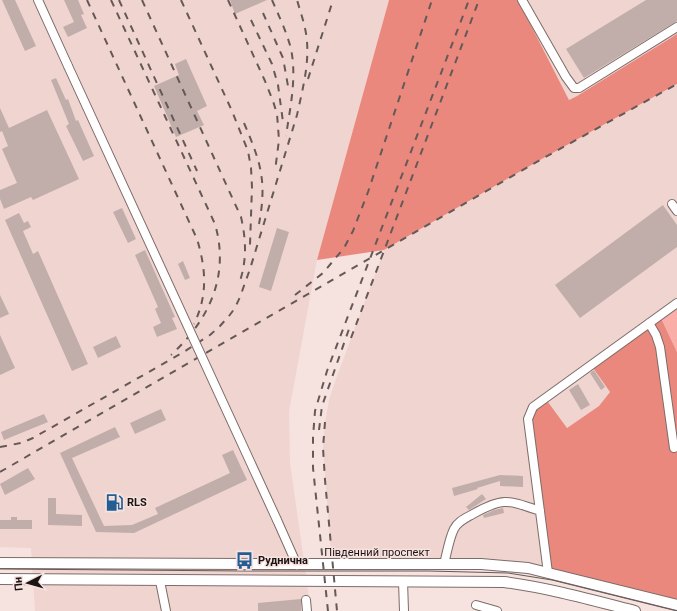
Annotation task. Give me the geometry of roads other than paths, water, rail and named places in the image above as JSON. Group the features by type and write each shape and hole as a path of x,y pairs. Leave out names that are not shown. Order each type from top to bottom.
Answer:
{"main road":[{"name":"Південний проспект","path":"0,563 481,564 513,566 548,572 677,606"},
{"path":"0,579 488,582 526,585 636,611"}],"street":[{"path":"38,0 297,564"},
{"path":"522,0 566,77 574,88 579,88 677,26"},
{"path":"548,572 528,419 533,407 677,303"},
{"path":"649,323 656,335 660,347 674,448"},
{"path":"444,564 454,528 460,521 491,504 500,502 514,502 540,511"},
{"path":"160,581 166,611"},
{"path":"403,581 404,611"},
{"path":"306,600 307,611"},
{"path":"476,605 497,611"}],"tram line":[{"path":"0,569 429,571 508,573 552,580 677,611"}],"railway":[{"path":"87,0 197,239 204,271 204,282 202,303 194,324"},
{"path":"111,0 215,224 219,243 220,261 218,279 213,296 206,312 196,327 171,355"},
{"path":"119,0 197,171"},
{"path":"142,0 241,217 244,233 245,257 240,281"},
{"path":"181,0 232,111 248,151 252,187 250,245"},
{"path":"228,0 265,81 277,114 279,140 275,171"},
{"path":"272,0 283,24 293,60 292,93 286,136"},
{"path":"0,447 21,443 33,438 182,353 210,335 220,326 235,308 250,269 297,115 303,88 307,60 307,42 297,0"},
{"path":"308,79 333,0"},
{"path":"295,295 323,273 344,248 353,231 368,192 432,0"},
{"path":"328,611 313,468 315,411 327,371 469,0"},
{"path":"351,338 479,0"},
{"path":"263,13 283,58 288,86"},
{"path":"251,20 272,64 278,85 283,122"},
{"path":"0,472 540,160 677,84"},
{"path":"244,123 255,150 261,172 262,196 259,224"},
{"path":"319,430 322,406 349,329"},
{"path":"325,422 323,448 325,480 337,611"}],"place":[{"name":"RLS","path":"114,502"},
{"name":"Руднична","path":"245,560"}]}
